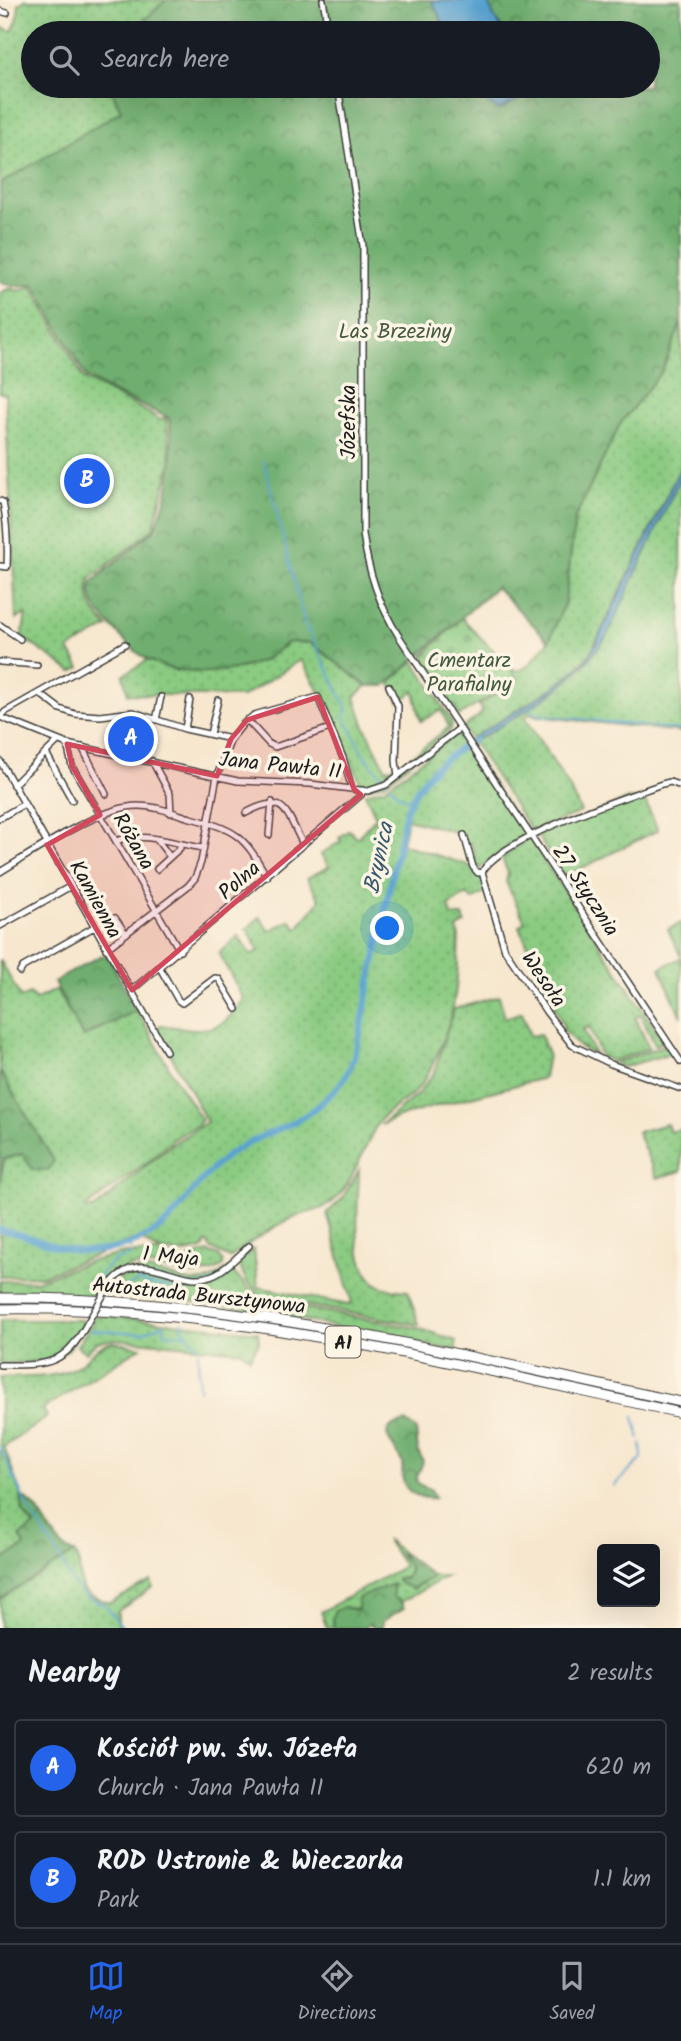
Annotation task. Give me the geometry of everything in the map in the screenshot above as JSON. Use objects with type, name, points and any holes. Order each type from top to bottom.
[{"type":"highway","name":"Autostrada Bursztynowa","points":[[0,1298],[138,1302],[272,1318],[681,1402]]},
{"type":"highway","name":"Autostrada Bursztynowa","points":[[0,1309],[117,1312],[252,1326],[363,1346],[681,1413]]},
{"type":"street","points":[[323,0],[327,21]]},
{"type":"street","name":"Józefska","points":[[340,98],[363,246],[363,534],[367,561],[379,600],[388,618],[465,736]]},
{"type":"street","points":[[0,566],[7,567],[8,551],[1,502]]},
{"type":"street","points":[[0,625],[20,639]]},
{"type":"street","points":[[1,717],[5,712],[125,643]]},
{"type":"street","points":[[0,662],[37,665]]},
{"type":"street","points":[[389,686],[398,706],[398,776]]},
{"type":"street","points":[[39,693],[61,709],[75,714],[100,716],[133,712],[185,729],[232,739]]},
{"type":"street","points":[[106,949],[195,878],[201,862],[216,776],[232,739],[247,720],[264,710],[315,696],[320,700],[352,789]]},
{"type":"street","points":[[156,720],[161,697]]},
{"type":"street","points":[[185,729],[190,699]]},
{"type":"street","points":[[210,734],[218,700]]},
{"type":"street","name":"Jana Pawła II","points":[[1,717],[67,744],[238,781],[310,784],[363,790],[373,790],[388,784],[460,728]]},
{"type":"street","points":[[247,720],[275,747],[330,727]]},
{"type":"street","name":"27 Stycznia","points":[[465,736],[681,1062]]},
{"type":"street","points":[[13,785],[58,741]]},
{"type":"street","name":"Różana","points":[[67,744],[72,766],[180,951]]},
{"type":"street","points":[[82,747],[106,794]]},
{"type":"street","points":[[46,753],[72,800]]},
{"type":"street","points":[[152,761],[170,794],[171,813]]},
{"type":"street","name":"Kamienna","points":[[0,763],[166,1051]]},
{"type":"street","points":[[482,872],[505,851],[530,835],[662,784],[670,782],[681,786]]},
{"type":"street","name":"Polna","points":[[132,990],[267,877],[361,795],[363,790]]},
{"type":"street","points":[[246,813],[272,802],[285,810],[303,844]]},
{"type":"street","points":[[269,835],[272,802]]},
{"type":"street","points":[[0,818],[24,804]]},
{"type":"street","points":[[0,872],[100,815],[121,807],[138,806],[208,822],[229,830],[240,837],[254,853],[267,877]]},
{"type":"street","name":"Wesoła","points":[[464,835],[473,867],[478,873],[482,872],[505,950],[572,1045],[603,1061],[681,1089]]},
{"type":"street","points":[[116,841],[132,837],[203,849]]},
{"type":"street","points":[[158,841],[170,858]]},
{"type":"street","points":[[157,869],[180,848],[180,844]]},
{"type":"street","points":[[0,926],[71,886]]},
{"type":"street","points":[[115,918],[126,934]]},
{"type":"street","points":[[20,972],[23,967],[94,927]]},
{"type":"street","points":[[160,968],[182,1003],[215,978],[219,978],[237,1009]]},
{"type":"street","name":"1 Maja","points":[[0,1366],[34,1365],[60,1358],[75,1345],[108,1287],[120,1274],[139,1266],[154,1267],[189,1277],[206,1276],[216,1273],[249,1246]]},
{"type":"highlighted area","points":[[318,697],[354,789],[361,795],[132,990],[47,845],[100,815],[72,766],[67,744],[217,776],[231,739],[247,720]]},
{"type":"green space","points":[[25,0],[166,0],[144,21],[21,21],[21,98],[115,98],[121,111],[0,184],[0,27],[12,31],[17,21],[19,4]]},
{"type":"green space","points":[[166,0],[432,0],[442,21],[144,21]]},
{"type":"green space","name":"Las Brzeziny","points":[[483,0],[681,0],[681,323],[662,371],[620,424],[575,518],[565,602],[549,641],[496,587],[385,686],[367,686],[311,643],[288,642],[262,661],[220,671],[177,670],[150,661],[130,646],[104,618],[93,602],[91,589],[92,582],[154,530],[170,475],[172,447],[169,418],[86,377],[34,284],[12,286],[0,281],[0,184],[121,111],[115,98],[481,98],[499,110],[521,98],[660,98],[660,21],[497,21]]},
{"type":"green space","points":[[32,286],[84,379],[159,420],[166,418],[171,463],[153,529],[90,579],[89,594],[92,606],[108,627],[69,649],[80,668],[72,672],[22,637],[26,614],[16,619],[5,394],[0,393],[0,293],[10,288],[19,291]]},
{"type":"green space","points":[[681,323],[681,466],[590,654],[564,681],[470,739],[463,728],[481,714],[479,705],[518,679],[508,666],[521,670],[529,665],[549,641],[565,602],[575,518],[620,424],[662,371]]},
{"type":"green space","points":[[681,476],[681,732],[537,716],[530,713],[525,718],[568,785],[581,812],[535,830],[530,829],[473,742],[548,696],[580,669],[595,652],[608,633]]},
{"type":"green space","name":"Cmentarz Parafialny","points":[[462,618],[518,679],[459,716],[423,656]]},
{"type":"green space","points":[[288,642],[311,643],[367,686],[355,697],[365,727],[386,769],[401,765],[449,727],[441,710],[421,721],[414,691],[400,702],[390,682],[414,661],[449,716],[451,730],[385,783],[363,788],[328,706],[301,660],[242,697],[128,694],[123,675],[148,660],[177,671],[264,661]]},
{"type":"green space","points":[[460,733],[524,830],[524,835],[479,869],[471,842],[465,844],[463,834],[407,819],[402,844],[471,866],[474,873],[481,877],[486,892],[472,900],[467,894],[449,906],[452,916],[463,916],[465,923],[457,929],[458,966],[453,1005],[447,1029],[432,1065],[416,1091],[378,1123],[350,1179],[336,1198],[325,1207],[281,1224],[230,1258],[210,1248],[208,1243],[196,1251],[179,1253],[154,1248],[140,1238],[108,1248],[84,1250],[0,1229],[3,1160],[22,1154],[0,1071],[0,960],[21,998],[30,994],[35,1000],[56,989],[83,1037],[137,1010],[202,1120],[85,1208],[95,1208],[171,1145],[207,1122],[157,1029],[160,1025],[202,1029],[211,1028],[228,1019],[244,1000],[219,953],[239,936],[251,955],[259,951],[247,929],[260,917],[269,931],[291,920],[297,929],[320,900],[307,878],[329,867],[321,854],[341,841],[339,838],[349,830],[357,838],[376,817],[365,793],[385,788]]},
{"type":"green space","points":[[629,799],[645,801],[658,830],[564,877],[537,835]]},
{"type":"green space","points":[[526,839],[530,839],[664,1042],[655,1045],[641,1015],[635,1017],[649,1048],[612,1061],[601,1056],[589,1027],[583,1029],[595,1055],[578,1046],[562,1028],[564,1027],[519,926],[525,922],[506,882],[508,873],[502,858]]},
{"type":"green space","points":[[681,923],[681,957],[668,929]]},
{"type":"green space","points":[[107,955],[137,1010],[83,1037],[54,982],[100,956]]},
{"type":"green space","points":[[681,958],[681,1017],[660,968]]},
{"type":"green space","points":[[499,996],[505,1018],[522,1012],[530,1036],[540,1034],[548,1054],[544,1078],[425,1109],[381,1125],[419,1093],[434,1073],[454,1009]]},
{"type":"green space","points":[[666,1045],[672,1053],[624,1067],[614,1063]]},
{"type":"green space","points":[[0,1071],[54,1161],[48,1170],[33,1170],[22,1154],[4,1159],[0,1181]]},
{"type":"green space","points":[[667,1124],[670,1132],[681,1129],[681,1171],[657,1178],[637,1132]]},
{"type":"green space","points":[[359,1170],[357,1216],[359,1250],[363,1265],[370,1277],[380,1286],[408,1291],[419,1325],[265,1298],[277,1303],[421,1329],[456,1341],[456,1351],[247,1309],[108,1296],[114,1293],[111,1289],[123,1277],[134,1271],[158,1272],[196,1282],[209,1280],[229,1268],[253,1293],[263,1297],[247,1282],[238,1263],[254,1249],[258,1287],[348,1305],[352,1303],[327,1213],[342,1199]]},
{"type":"green space","points":[[0,1232],[19,1235],[66,1251],[102,1253],[42,1276],[0,1277]]},
{"type":"green space","points":[[208,1252],[219,1256],[223,1266],[207,1273],[191,1274],[147,1266],[132,1267],[118,1274],[104,1289],[96,1285],[100,1296],[0,1293],[0,1281],[36,1281],[88,1262],[125,1253],[158,1253],[184,1260]]},
{"type":"green space","points":[[97,1315],[258,1332],[259,1342],[250,1358],[241,1351],[115,1339],[97,1342],[86,1353],[77,1346]]},
{"type":"green space","points":[[0,1320],[82,1320],[84,1325],[69,1349],[47,1361],[0,1364]]},
{"type":"green space","points":[[113,1342],[141,1347],[43,1409],[47,1417],[4,1447],[21,1495],[23,1513],[34,1526],[25,1546],[0,1562],[0,1378],[46,1376],[64,1372],[78,1366],[100,1347]]},
{"type":"green space","points":[[406,1422],[416,1429],[418,1451],[423,1462],[416,1480],[420,1485],[431,1489],[435,1498],[415,1495],[405,1485],[402,1463],[387,1433],[395,1425]]},
{"type":"green space","points":[[21,1495],[39,1512],[61,1545],[74,1553],[0,1599],[0,1562],[25,1546],[20,1536],[34,1526],[23,1513]]},
{"type":"green space","points":[[386,1539],[400,1551],[400,1555],[409,1565],[407,1578],[398,1578],[403,1585],[414,1588],[433,1576],[447,1576],[401,1602],[393,1597],[393,1585],[358,1598],[358,1610],[349,1608],[333,1615],[334,1628],[327,1628],[321,1612],[404,1566]]},
{"type":"green space","points":[[400,1551],[433,1576],[413,1589],[399,1583],[397,1579],[406,1579],[410,1568]]},
{"type":"green space","points":[[74,1553],[78,1558],[82,1589],[90,1596],[110,1603],[151,1581],[153,1587],[118,1611],[118,1623],[124,1628],[0,1628],[0,1599]]},
{"type":"green space","points":[[393,1584],[393,1597],[401,1602],[404,1608],[383,1621],[382,1628],[374,1628],[370,1624],[364,1628],[334,1628],[334,1612],[343,1607],[358,1610],[358,1598]]},
{"type":"water","points":[[483,0],[489,4],[497,21],[442,21],[432,1]]},
{"type":"water","points":[[480,98],[521,98],[499,110]]},
{"type":"water","points":[[681,467],[681,476],[607,635],[594,653],[580,669],[547,696],[473,742],[471,739],[548,692],[582,665],[593,650]]},
{"type":"waterway","points":[[264,462],[305,624],[348,710],[344,717],[363,753],[386,781]]},
{"type":"waterway","points":[[531,709],[542,715],[681,730]]},
{"type":"waterway","name":"Brynica","points":[[0,1230],[71,1250],[113,1249],[139,1240],[163,1226],[226,1157],[248,1143],[308,1114],[335,1090],[353,1061],[406,811],[425,778],[452,754],[474,740]]},
{"type":"waterway","points":[[390,785],[399,795],[410,800]]},
{"type":"waterway","name":"Brynica","points":[[128,1244],[130,1249]]},
{"type":"waterway","points":[[96,1279],[113,1261],[132,1255]]},
{"type":"waterway","points":[[123,1290],[153,1278],[187,1286],[202,1285],[229,1273]]},
{"type":"waterway","points":[[140,1278],[144,1284],[183,1289],[186,1294],[185,1303]]},
{"type":"waterway","points":[[183,1322],[183,1330],[198,1345]]},
{"type":"waterway","points":[[91,1330],[142,1333],[164,1324],[165,1333],[187,1334]]},
{"type":"waterway","points":[[198,1351],[199,1390]]},
{"type":"waterway","points":[[634,1417],[640,1438]]},
{"type":"waterway","points":[[614,1486],[642,1459],[641,1443]]},
{"type":"waterway","points":[[0,1447],[27,1506],[72,1581],[86,1597],[105,1605],[123,1628]]},
{"type":"place","name":"ROD Ustronie & Wieczorka","points":[[87,481]]},
{"type":"place","name":"Kościół pw. św. Józefa","points":[[131,739]]}]
